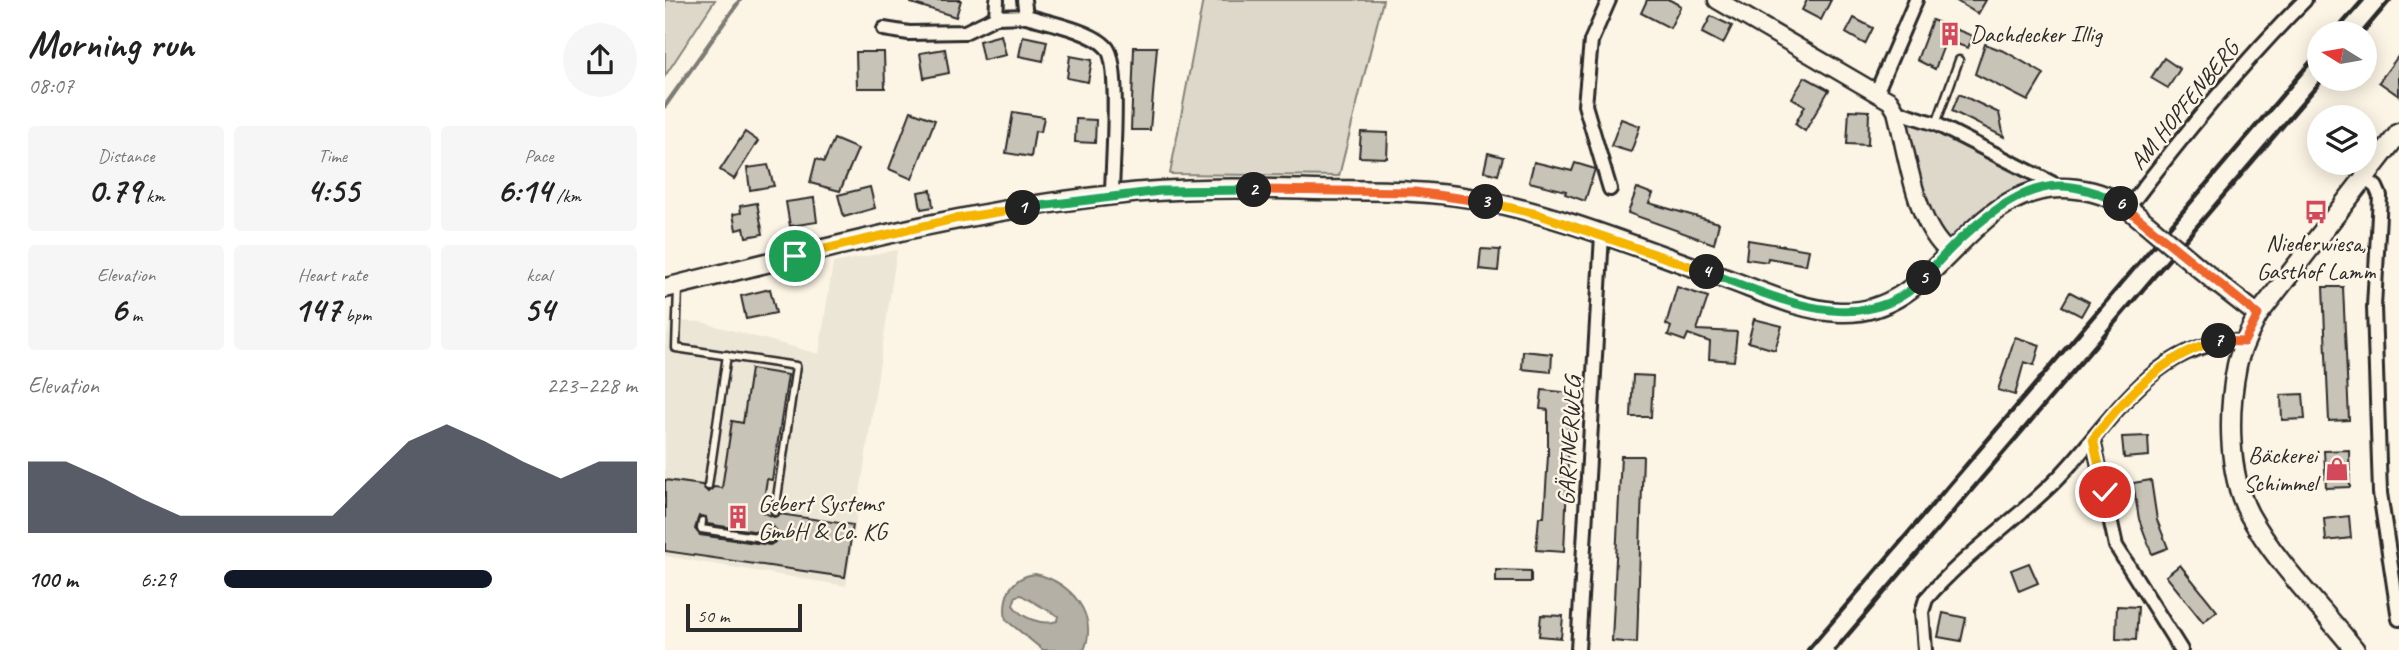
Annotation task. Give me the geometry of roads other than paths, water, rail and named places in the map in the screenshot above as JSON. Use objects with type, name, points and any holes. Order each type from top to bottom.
[{"type":"main road","points":[[2355,650],[2284,563],[2248,511],[2232,446],[2235,383],[2244,342],[2258,315],[2399,133]]},
{"type":"main road","points":[[672,287],[954,219],[1112,195],[1286,189],[1415,192],[1469,198],[1537,214],[1787,300],[1840,312],[1878,309],[1892,303],[1922,281],[1949,252],[2005,205],[2025,194],[2058,186],[2088,190],[2131,210],[2258,315]]},
{"type":"street","points":[[996,17],[997,0]]},
{"type":"street","points":[[1024,0],[1026,16]]},
{"type":"street","points":[[1609,0],[1591,41],[1585,105],[1610,189]]},
{"type":"street","points":[[1717,0],[1877,91],[1895,111],[1925,221],[1938,243],[1949,252]]},
{"type":"street","points":[[1877,91],[1916,0]]},
{"type":"street","name":"AM HOPFENBERG","points":[[2131,210],[2181,137],[2263,42],[2305,0]]},
{"type":"street","points":[[884,29],[909,33],[965,32],[996,17],[1026,16],[1090,36],[1108,49],[1114,73],[1112,195]]},
{"type":"street","points":[[1895,111],[1936,124],[2058,186]]},
{"type":"street","points":[[2365,178],[2376,187],[2380,196],[2374,307],[2380,493],[2399,619]]},
{"type":"street","name":"GÄRTNERWEG","points":[[1578,650],[1602,235]]},
{"type":"street","points":[[1925,650],[1922,612],[1926,599],[2053,483],[2116,409],[2152,375],[2177,358],[2205,344],[2220,341],[2244,342]]},
{"type":"street","points":[[2093,439],[2116,546],[2181,650]]},
{"type":"lane","points":[[1936,124],[1959,60]]},
{"type":"lane","points":[[672,287],[676,348],[796,366],[775,512]]},
{"type":"lane","points":[[708,486],[727,355]]},
{"type":"lane","points":[[702,521],[701,529],[771,539],[772,532]]},
{"type":"waterway","points":[[665,106],[740,0]]},
{"type":"railway","points":[[2345,21],[2363,0]]},
{"type":"railway","points":[[2372,21],[2390,0]]},
{"type":"railway","points":[[1808,650],[2307,66]]},
{"type":"railway","points":[[1835,650],[2313,91]]},
{"type":"place","name":"Dachdecker Illig","points":[[1950,34]]},
{"type":"place","name":"Niederwiesa, Gasthof Lamm","points":[[2316,212]]},
{"type":"place","name":"Bäckerei Schimmel","points":[[2337,469]]},
{"type":"place","name":"Gebert Systems GmbH & Co. KG","points":[[738,517]]}]
